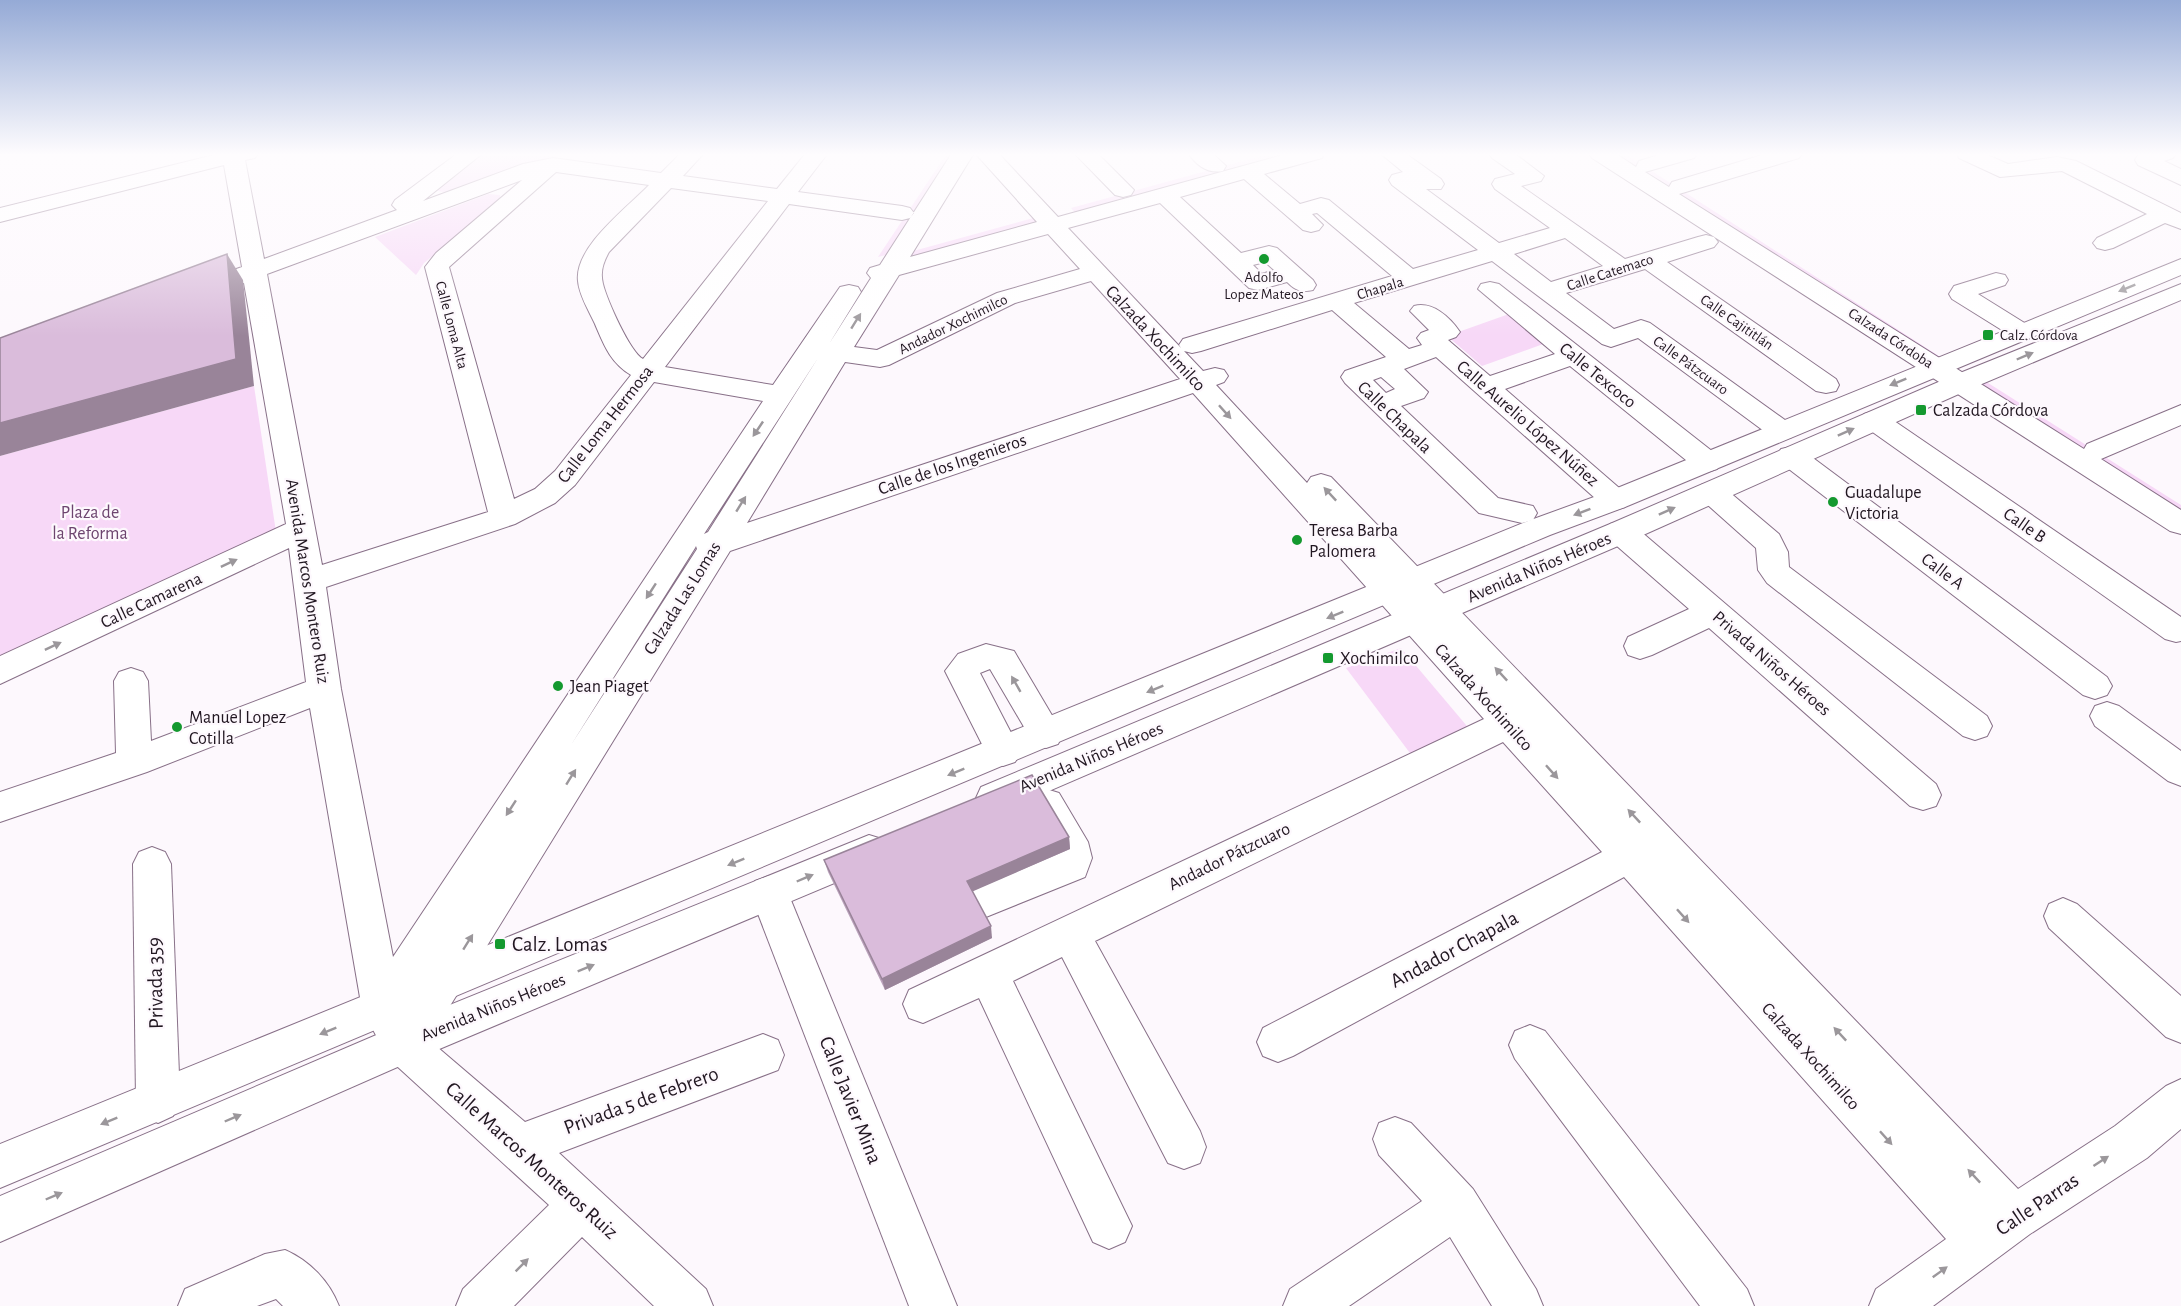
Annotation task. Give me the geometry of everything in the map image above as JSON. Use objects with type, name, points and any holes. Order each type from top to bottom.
[{"type":"street","name":"Avenida Marcos Montero Ruiz","points":[[247,214],[302,529],[324,689],[393,1027]]},
{"type":"street","points":[[375,226],[391,214]]},
{"type":"street","points":[[211,287],[408,214]]},
{"type":"street","name":"Calle Loma Alta","points":[[496,214],[444,258],[437,267],[504,517]]},
{"type":"street","points":[[633,214],[593,258],[588,277],[619,350],[627,361],[646,372],[780,395]]},
{"type":"street","name":"Calle Loma Hermosa","points":[[310,581],[504,517],[545,496],[565,478],[768,214]]},
{"type":"street","name":"Calzada Las Lomas","points":[[880,265],[902,214]]},
{"type":"street","name":"Calzada Las Lomas","points":[[443,983],[716,544],[824,351],[880,265],[918,214]]},
{"type":"street","name":"Calzada Xochimilco","points":[[1056,214],[1192,345],[1208,378]]},
{"type":"street","points":[[1058,216],[1063,214]]},
{"type":"street","points":[[880,265],[1068,214]]},
{"type":"street","points":[[1185,214],[1236,262],[1269,253],[1331,303],[1395,363],[1441,347]]},
{"type":"street","points":[[1333,214],[1410,279]]},
{"type":"street","points":[[1453,214],[1496,252],[1548,291]]},
{"type":"street","name":"Calle Cajititlán","points":[[1550,214],[1568,230],[1634,264],[1679,281],[1826,385]]},
{"type":"street","name":"Calzada Córdoba","points":[[1695,214],[1957,372],[2097,451],[2181,503]]},
{"type":"street","name":"Calzada Córdoba","points":[[1704,214],[1715,227]]},
{"type":"street","name":"Calzada Xochimilco","points":[[1058,216],[1094,273],[1208,378],[1997,1231]]},
{"type":"street","points":[[2105,243],[2173,218]]},
{"type":"street","name":"Calle Catemaco","points":[[1548,291],[1634,264],[1715,227]]},
{"type":"street","name":"Chapala","points":[[1192,345],[1568,230]]},
{"type":"street","name":"Avenida Niños Héroes","points":[[1786,443],[1874,420],[2022,332],[2181,266]]},
{"type":"street","name":"Andador Xochimilco","points":[[824,351],[880,359],[1006,298],[1094,273]]},
{"type":"street","points":[[1996,280],[1963,291],[1961,294],[2022,332]]},
{"type":"street","name":"Calle Texcoco","points":[[1490,289],[1574,356],[1709,477]]},
{"type":"street","name":"Calle Pátzcuaro","points":[[1548,291],[1588,321],[1614,312],[1637,329],[1641,328],[1786,443]]},
{"type":"street","name":"Avenida Niños Héroes","points":[[1,1226],[393,1027],[443,983],[1046,734],[1414,601],[1621,532],[1709,477],[1786,443],[1957,372],[2181,291]]},
{"type":"street","points":[[1423,311],[1447,332],[1430,338],[1441,347]]},
{"type":"street","name":"Calle Aurelio López Núñez","points":[[1441,347],[1615,500]]},
{"type":"street","name":"Calzada Las Lomas","points":[[393,1027],[684,540],[780,395],[824,351]]},
{"type":"street","points":[[1486,387],[1574,356]]},
{"type":"street","name":"Calle Chapala","points":[[1395,363],[1354,377],[1489,506],[1522,513]]},
{"type":"street","name":"Calzada Córdoba","points":[[1957,372],[2181,524]]},
{"type":"street","name":"Calle de los Ingenieros","points":[[684,540],[716,544],[1208,378]]},
{"type":"street","points":[[2097,451],[2181,414]]},
{"type":"street","name":"Calle B","points":[[1874,420],[2176,630]]},
{"type":"street","name":"Calle A","points":[[1786,443],[2101,701],[2181,771]]},
{"type":"street","points":[[1709,477],[1768,542],[1773,552],[1774,570],[1778,575],[1975,726]]},
{"type":"street","name":"Avenida Niños Héroes","points":[[958,813],[1032,782],[1414,601],[1539,528],[1615,500],[1709,477]]},
{"type":"street","name":"Calle Camarena","points":[[0,671],[302,529]]},
{"type":"street","name":"Privada Niños Héroes","points":[[1621,532],[1923,795]]},
{"type":"street","points":[[1640,646],[1713,612]]},
{"type":"street","points":[[1004,752],[963,671],[971,661],[993,656],[1002,660],[1046,734]]},
{"type":"street","points":[[131,681],[134,762]]},
{"type":"street","points":[[0,807],[134,762],[324,689]]},
{"type":"street","name":"Andador Pátzcuaro","points":[[923,1004],[1522,717]]},
{"type":"street","points":[[981,902],[1067,868],[1074,862],[1073,848],[1032,782]]},
{"type":"street","name":"Avenida Niños Héroes","points":[[0,1166],[158,1101],[393,1027],[769,893],[896,840]]},
{"type":"street","name":"Andador Chapala","points":[[1278,1042],[1645,850]]},
{"type":"street","name":"Privada 359","points":[[152,864],[158,1101]]},
{"type":"street","name":"Calle Javier Mina","points":[[769,893],[933,1306]]},
{"type":"street","points":[[2063,916],[2181,1023]]},
{"type":"street","points":[[1070,933],[1184,1147]]},
{"type":"street","points":[[988,973],[1109,1226]]},
{"type":"street","name":"Calle Marcos Monteros Ruiz","points":[[393,1027],[688,1306]]},
{"type":"street","points":[[1530,1045],[1730,1306]]},
{"type":"street","name":"Privada 5 de Febrero","points":[[519,1146],[763,1055]]},
{"type":"street","name":"Calle Parras","points":[[1893,1306],[1997,1231],[2131,1142],[2181,1101]]},
{"type":"street","points":[[1395,1139],[1457,1205],[1519,1306]]},
{"type":"street","points":[[480,1306],[582,1205]]},
{"type":"street","points":[[1307,1306],[1457,1205]]},
{"type":"street","points":[[202,1306],[265,1278],[285,1274],[315,1306]]},
{"type":"green space","points":[[436,214],[484,214],[424,263],[416,275],[375,237]]},
{"type":"green space","points":[[907,214],[923,214],[902,251],[878,257]]},
{"type":"green space","points":[[1695,214],[1718,214],[1948,362],[1932,365]]},
{"type":"green space","points":[[1044,215],[1048,226],[899,264],[906,253]]},
{"type":"green space","points":[[1509,314],[1546,343],[1482,366],[1447,336]]},
{"type":"green space","points":[[1977,376],[2181,505],[2181,520],[1969,385]]},
{"type":"green space","name":"Plaza de la Reforma","points":[[254,386],[276,532],[0,662],[0,456]]},
{"type":"green space","points":[[1401,648],[1477,738],[1419,765],[1346,668]]},
{"type":"building","points":[[227,254],[236,359],[0,423],[0,338]]},
{"type":"building","points":[[1032,775],[1069,837],[967,881],[991,926],[882,979],[824,860]]},
{"type":"place","name":"Adolfo Lopez Mateos","points":[[1264,259]]},
{"type":"place","name":"Calz. Córdova","points":[[1988,335]]},
{"type":"place","name":"Calzada Córdova","points":[[1921,410]]},
{"type":"place","name":"Guadalupe Victoria","points":[[1833,502]]},
{"type":"place","name":"Teresa Barba Palomera","points":[[1297,540]]},
{"type":"place","name":"Xochimilco","points":[[1328,658]]},
{"type":"place","name":"Jean Piaget","points":[[558,686]]},
{"type":"place","name":"Manuel Lopez Cotilla","points":[[177,727]]},
{"type":"place","name":"Calz. Lomas","points":[[500,944]]}]
